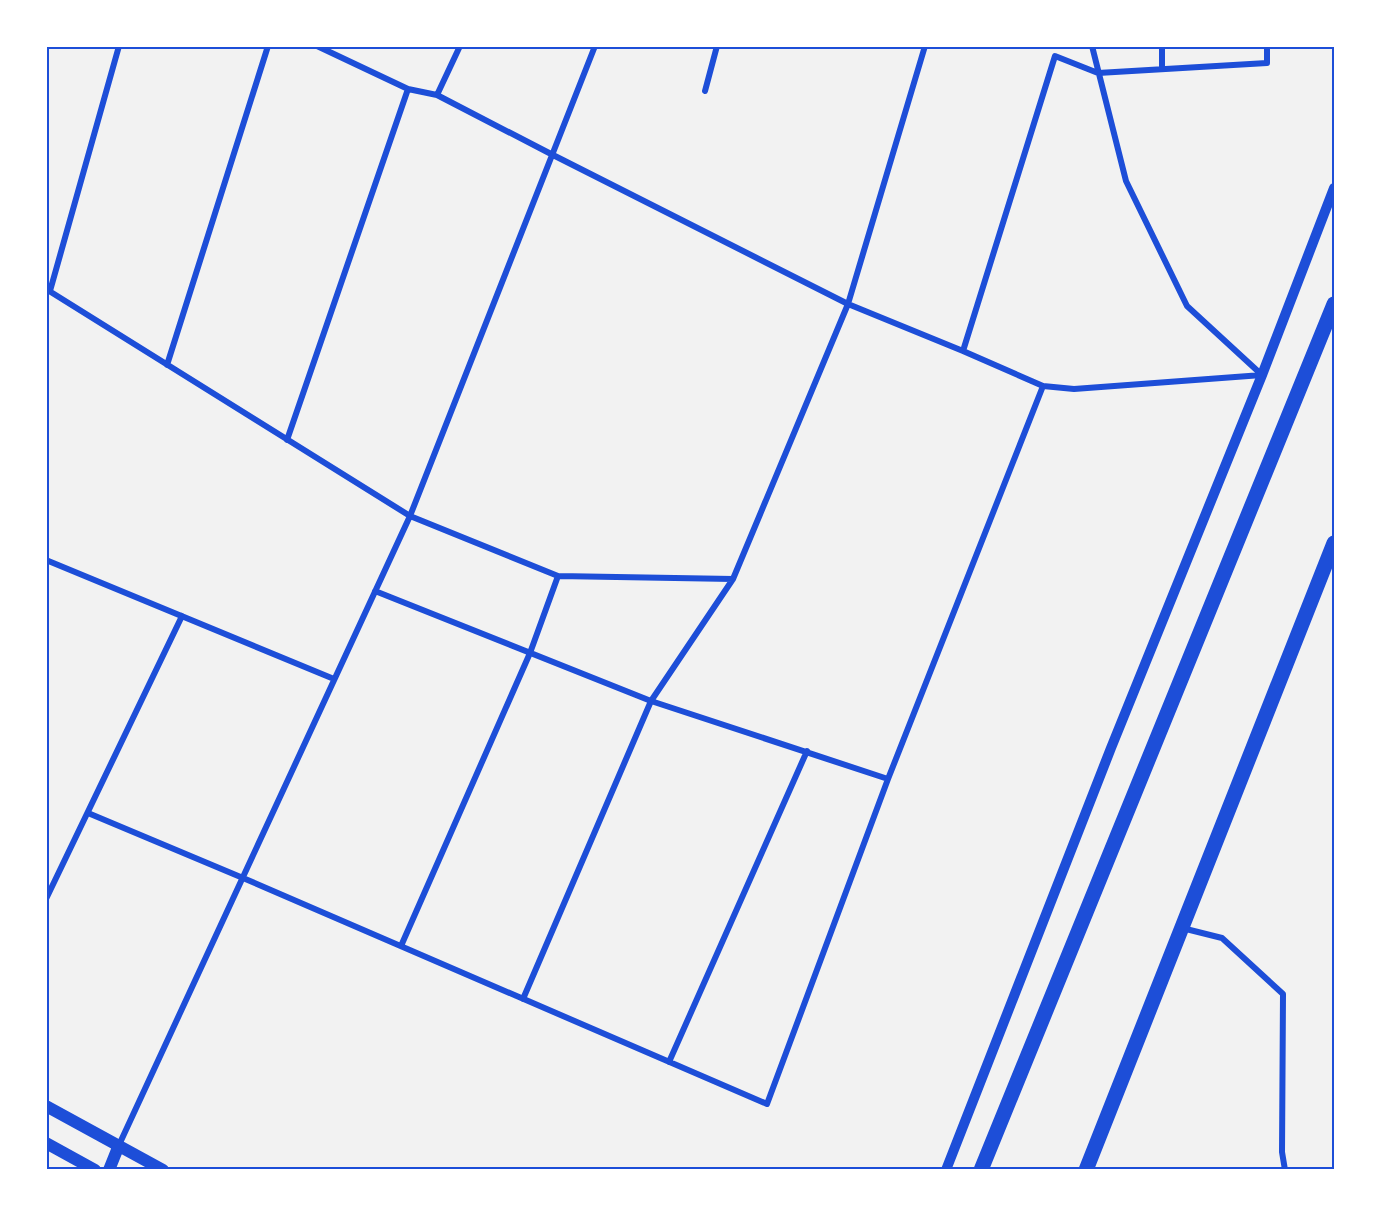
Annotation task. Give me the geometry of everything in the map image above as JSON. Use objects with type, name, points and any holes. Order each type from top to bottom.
[{"type":"main road","points":[[981,1170],[1335,304]]},
{"type":"main road","points":[[1086,1170],[1335,543]]},
{"type":"main road","points":[[46,1106],[163,1170]]},
{"type":"main road","points":[[46,1143],[95,1170]]},
{"type":"main road","points":[[109,1170],[119,1145]]},
{"type":"street","points":[[119,46],[48,290],[410,516],[558,576],[733,579]]},
{"type":"street","points":[[167,365],[268,46]]},
{"type":"street","points":[[317,46],[408,88],[437,95],[848,304],[1043,386],[1074,389],[1262,375]]},
{"type":"street","points":[[437,95],[460,46]]},
{"type":"street","points":[[119,1145],[410,516],[595,46]]},
{"type":"street","points":[[705,91],[717,46]]},
{"type":"street","points":[[524,999],[651,701],[733,579],[848,304],[925,46]]},
{"type":"street","points":[[1092,46],[1126,181],[1187,306],[1262,375]]},
{"type":"street","points":[[1162,46],[1162,69]]},
{"type":"street","points":[[963,351],[1055,56],[1098,73],[1267,63],[1267,46]]},
{"type":"street","points":[[287,440],[408,88]]},
{"type":"street","points":[[946,1170],[1115,737],[1335,188]]},
{"type":"street","points":[[88,813],[767,1104],[888,779],[1043,386]]},
{"type":"street","points":[[47,561],[334,679]]},
{"type":"street","points":[[401,946],[530,653],[558,576]]},
{"type":"street","points":[[375,591],[651,701],[888,779]]},
{"type":"street","points":[[46,899],[182,616]]},
{"type":"street","points":[[669,1062],[807,752]]},
{"type":"street","points":[[1182,928],[1222,938],[1283,994],[1282,1152],[1285,1170]]}]
